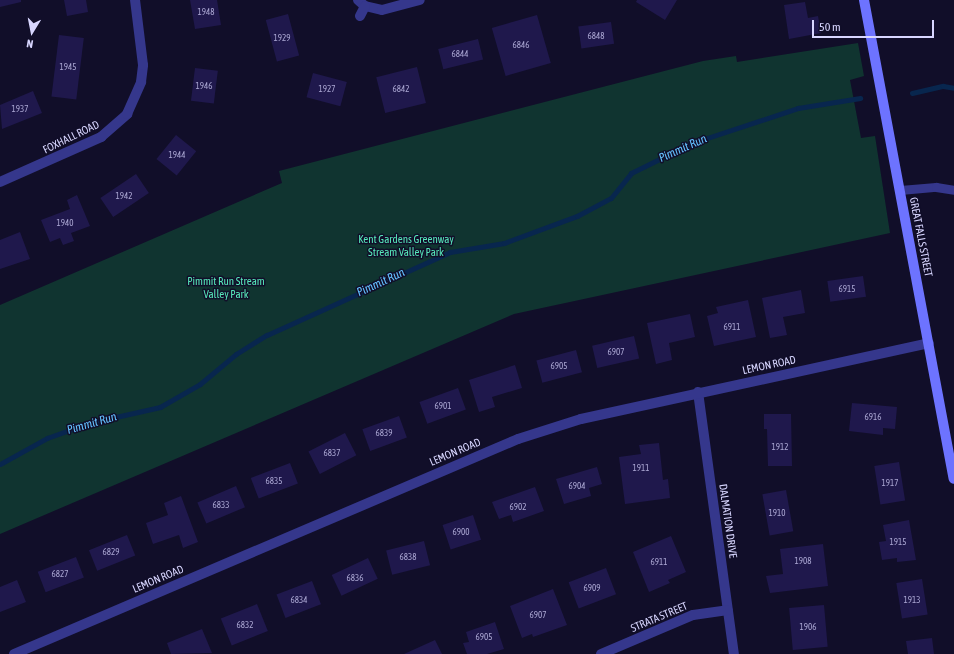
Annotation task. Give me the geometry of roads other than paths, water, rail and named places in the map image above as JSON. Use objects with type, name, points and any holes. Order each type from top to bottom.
[{"type":"main road","name":"GREAT FALLS STREET","points":[[864,0],[954,479]]},
{"type":"street","name":"FOXHALL ROAD","points":[[0,182],[101,137],[127,114],[141,82],[143,65],[135,0]]},
{"type":"street","points":[[360,16],[362,3],[382,10],[420,0]]},
{"type":"street","name":"LEMON ROAD","points":[[14,654],[518,439],[581,419],[698,392],[929,343]]},
{"type":"street","name":"DALMATION DRIVE","points":[[698,392],[734,654]]},
{"type":"street","name":"STRATA STREET","points":[[601,654],[693,615],[728,610]]},
{"type":"lane","points":[[900,190],[936,187],[954,190]]},
{"type":"waterway","name":"Pimmit Run","points":[[912,93],[943,86],[954,88]]},
{"type":"waterway","name":"Pimmit Run","points":[[0,464],[47,438],[89,423],[160,407],[200,384],[236,354],[267,335],[450,252],[504,243],[577,216],[611,198],[631,173],[692,143],[798,108],[860,98]]},
{"type":"park label","name":"Kent Gardens Greenway Stream Valley Park","points":[[406,246]]},
{"type":"park label","name":"Pimmit Run Stream Valley Park","points":[[226,288]]}]
